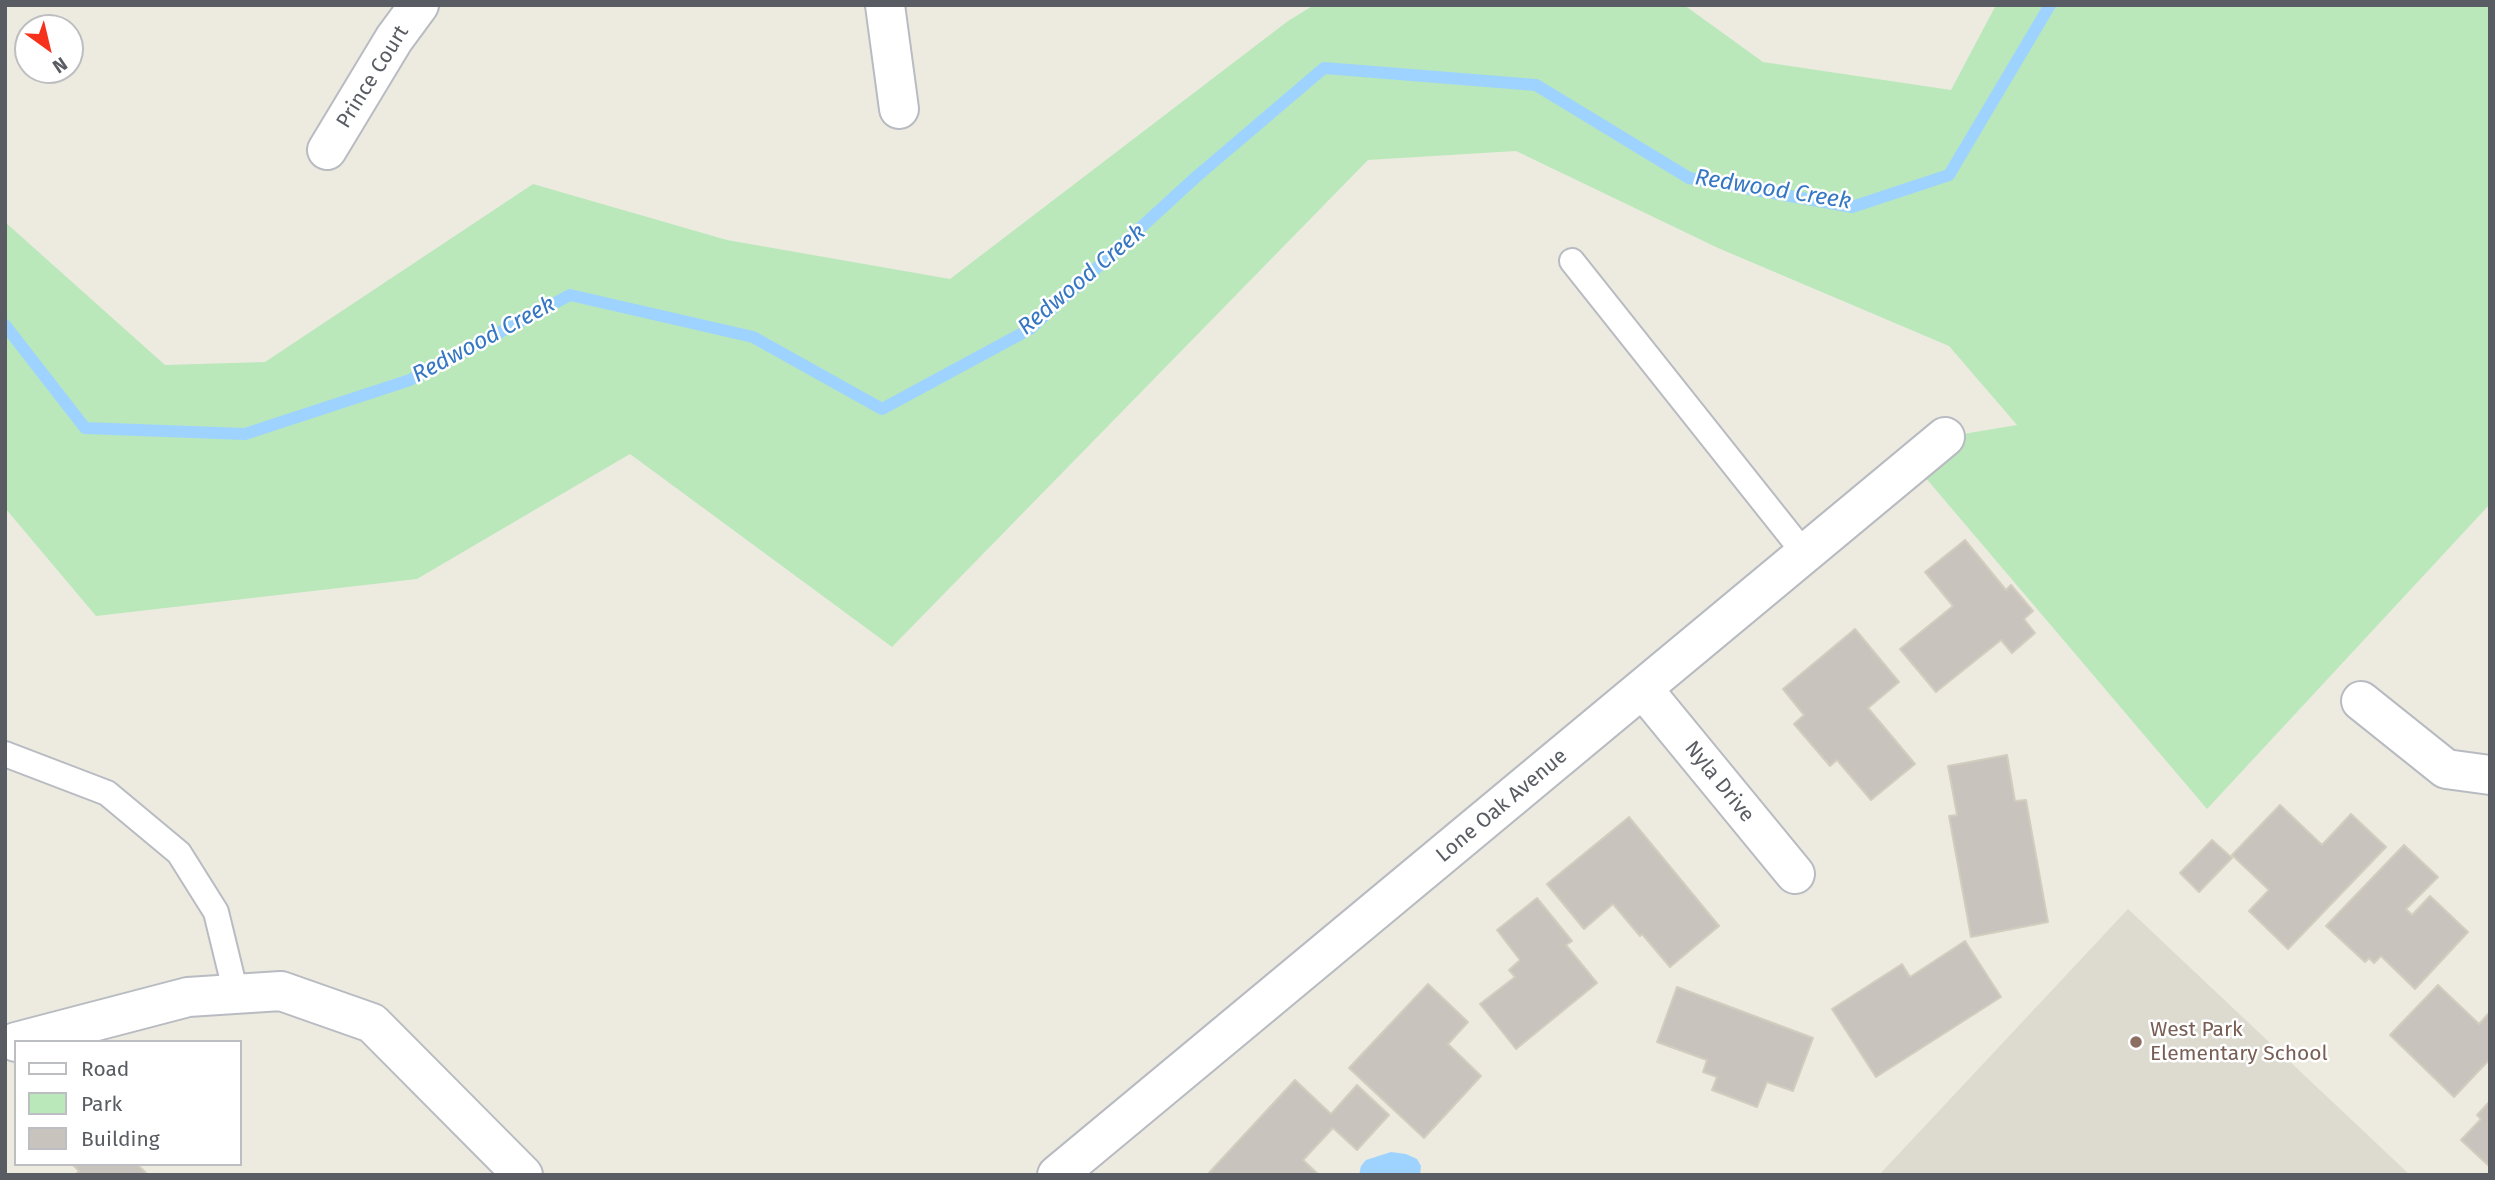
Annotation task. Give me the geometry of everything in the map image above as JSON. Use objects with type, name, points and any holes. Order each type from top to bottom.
[{"type":"street","name":"Prince Court","points":[[327,149],[394,39],[419,5]]},
{"type":"street","points":[[885,5],[899,109]]},
{"type":"street","name":"Lone Oak Avenue","points":[[1058,1175],[1945,437]]},
{"type":"street","name":"Nyla Drive","points":[[1643,689],[1795,874]]},
{"type":"street","points":[[2361,701],[2446,769],[2490,775]]},
{"type":"street","points":[[24,1040],[188,997],[281,991],[372,1023],[523,1175]]},
{"type":"lane","points":[[1572,261],[1805,554]]},
{"type":"lane","points":[[5,754],[107,793],[179,853],[216,912],[236,994]]},
{"type":"shaded area","name":"West Park Elementary School","points":[[2128,909],[2410,1175],[1879,1175]]},
{"type":"green space","points":[[1314,5],[1684,5],[1763,62],[1951,90],[1996,5],[2490,5],[2490,504],[2207,809],[1913,463],[1945,437],[2017,425],[1949,346],[1718,248],[1516,151],[1368,160],[892,647],[630,454],[417,579],[96,616],[5,508],[5,222],[165,365],[265,362],[533,184],[727,240],[950,279],[1288,21]]},
{"type":"water","points":[[1391,1152],[1417,1159],[1421,1166],[1420,1175],[1359,1175],[1366,1160]]},
{"type":"building","points":[[1965,540],[2006,590],[2011,585],[2033,611],[2024,619],[2035,633],[2012,653],[2001,640],[1936,692],[1900,649],[1953,606],[1925,572]]},
{"type":"building","points":[[1855,629],[1899,682],[1868,708],[1915,764],[1871,800],[1837,760],[1830,766],[1794,724],[1804,715],[1783,689]]},
{"type":"building","points":[[2007,755],[2015,801],[2026,800],[2048,922],[1971,937],[1949,816],[1957,815],[1948,766]]},
{"type":"building","points":[[2280,805],[2322,845],[2351,814],[2386,847],[2288,949],[2249,911],[2269,890],[2232,855]]},
{"type":"building","points":[[1629,817],[1719,926],[1670,967],[1613,904],[1584,929],[1547,884]]},
{"type":"building","points":[[2212,840],[2232,858],[2199,892],[2180,873]]},
{"type":"building","points":[[2404,845],[2438,877],[2406,909],[2412,915],[2430,896],[2468,932],[2415,989],[2381,956],[2374,963],[2369,958],[2365,962],[2326,926]]},
{"type":"building","points":[[1537,898],[1572,941],[1566,945],[1597,983],[1516,1049],[1480,1004],[1515,977],[1509,970],[1520,960],[1497,930]]},
{"type":"building","points":[[1965,941],[2001,997],[1876,1077],[1832,1009],[1902,964],[1910,977]]},
{"type":"building","points":[[1428,984],[1468,1022],[1448,1044],[1481,1076],[1424,1138],[1349,1068]]},
{"type":"building","points":[[2438,985],[2479,1024],[2490,1012],[2490,1059],[2454,1097],[2390,1035]]},
{"type":"building","points":[[1677,987],[1813,1038],[1793,1091],[1767,1082],[1757,1107],[1712,1090],[1717,1077],[1703,1072],[1707,1060],[1657,1042]]},
{"type":"building","points":[[1295,1080],[1331,1114],[1357,1085],[1389,1115],[1357,1150],[1333,1128],[1303,1160],[1319,1175],[1207,1175]]},
{"type":"building","points":[[2490,1101],[2490,1167],[2461,1140],[2481,1119],[2477,1115]]},
{"type":"building","points":[[74,1166],[139,1166],[148,1175],[75,1175],[79,1171]]},
{"type":"waterway","name":"Redwood Creek","points":[[5,325],[85,428],[245,434],[410,380],[570,295],[753,337],[882,409],[1030,329],[1196,177],[1324,68],[1536,85],[1689,178],[1852,207],[1949,175],[2050,5]]},
{"type":"place","name":"West Park Elementary School","points":[[2136,1042]]}]
